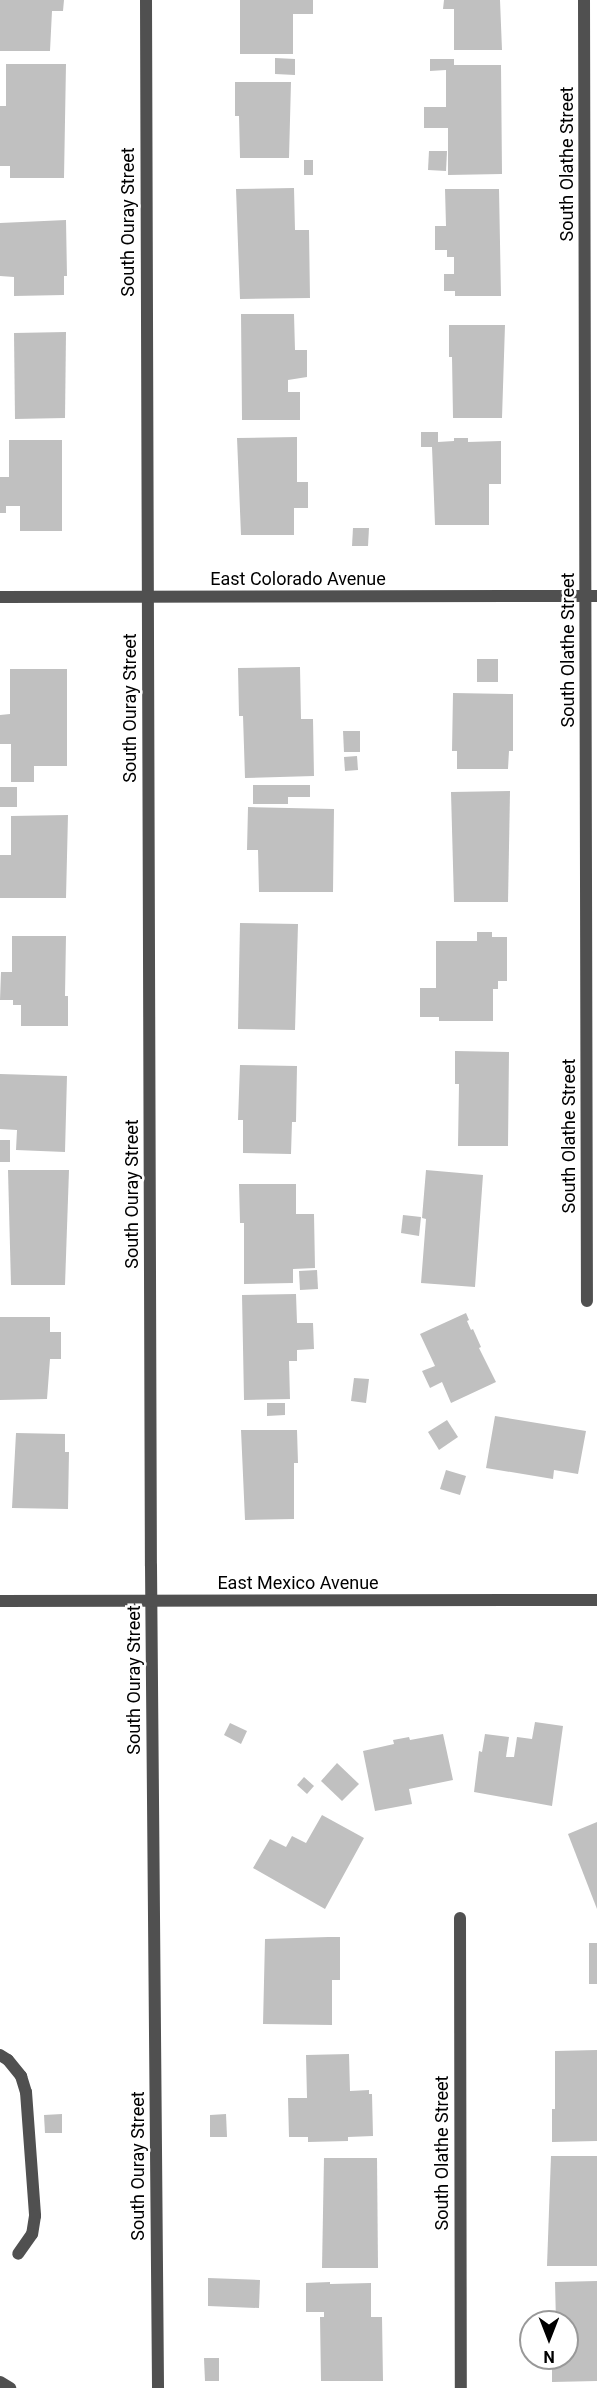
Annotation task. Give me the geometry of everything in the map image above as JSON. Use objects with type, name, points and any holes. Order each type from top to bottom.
[{"type":"street","name":"South Ouray Street","points":[[146,0],[152,1601],[158,2388]]},
{"type":"street","name":"South Olathe Street","points":[[584,0],[591,596],[587,1300]]},
{"type":"street","name":"East Colorado Avenue","points":[[0,597],[591,596]]},
{"type":"street","name":"East Mexico Avenue","points":[[0,1601],[597,1600]]},
{"type":"street","name":"South Olathe Street","points":[[460,1918],[461,2388]]},
{"type":"street","points":[[0,2055],[8,2060],[21,2076],[26,2092],[35,2216],[32,2234],[18,2254]]},
{"type":"street","points":[[0,2382],[10,2388]]},
{"type":"building","points":[[0,0],[64,0],[63,11],[52,11],[50,51],[0,51]]},
{"type":"building","points":[[240,0],[313,0],[313,14],[293,14],[293,54],[240,54]]},
{"type":"building","points":[[444,0],[500,0],[502,50],[454,50],[454,9],[443,9]]},
{"type":"building","points":[[275,58],[295,59],[295,75],[275,74]]},
{"type":"building","points":[[430,59],[454,59],[454,65],[501,65],[502,174],[448,175],[448,128],[424,128],[424,107],[446,107],[446,70],[430,71]]},
{"type":"building","points":[[6,64],[66,64],[64,178],[10,178],[10,166],[0,166],[0,106],[6,106]]},
{"type":"building","points":[[235,82],[291,82],[289,158],[240,158],[239,116],[235,116]]},
{"type":"building","points":[[429,151],[447,151],[446,171],[428,170]]},
{"type":"building","points":[[304,160],[313,160],[313,175],[304,175]]},
{"type":"building","points":[[294,188],[295,230],[309,230],[310,298],[240,299],[236,189]]},
{"type":"building","points":[[445,189],[499,189],[501,296],[455,296],[455,291],[444,291],[444,274],[454,274],[454,257],[447,257],[447,250],[435,250],[435,226],[446,226]]},
{"type":"building","points":[[66,220],[67,276],[64,276],[64,295],[14,296],[14,277],[0,276],[0,223]]},
{"type":"building","points":[[241,314],[294,314],[295,350],[307,350],[307,377],[288,380],[288,392],[300,392],[300,420],[242,420]]},
{"type":"building","points":[[449,325],[505,325],[502,418],[453,418]]},
{"type":"building","points":[[66,332],[65,418],[15,419],[14,333]]},
{"type":"building","points":[[421,432],[438,432],[438,442],[454,441],[454,438],[468,438],[468,442],[501,441],[501,484],[489,484],[489,525],[435,525],[432,447],[421,447]]},
{"type":"building","points":[[297,437],[297,482],[308,482],[308,508],[294,508],[294,535],[241,535],[237,438]]},
{"type":"building","points":[[9,440],[62,440],[62,531],[20,531],[20,506],[6,506],[6,513],[0,513],[0,477],[9,477]]},
{"type":"building","points":[[353,528],[369,528],[368,546],[352,546]]},
{"type":"building","points":[[477,659],[498,659],[498,682],[477,682]]},
{"type":"building","points":[[300,667],[301,719],[313,719],[314,776],[245,778],[243,716],[239,716],[238,668]]},
{"type":"building","points":[[10,669],[67,669],[67,766],[34,766],[34,782],[11,782],[11,744],[0,744],[0,715],[10,714]]},
{"type":"building","points":[[453,693],[513,694],[513,751],[509,751],[508,769],[457,769],[457,751],[452,751]]},
{"type":"building","points":[[343,731],[360,731],[360,752],[344,752]]},
{"type":"building","points":[[357,756],[358,770],[345,771],[344,757]]},
{"type":"building","points":[[253,785],[310,785],[310,797],[288,797],[288,804],[253,804]]},
{"type":"building","points":[[0,787],[17,787],[17,807],[0,807]]},
{"type":"building","points":[[510,791],[508,902],[454,902],[451,792]]},
{"type":"building","points":[[248,807],[334,809],[333,892],[259,892],[258,850],[247,850]]},
{"type":"building","points":[[68,815],[66,898],[0,898],[0,855],[11,855],[11,816]]},
{"type":"building","points":[[240,923],[298,924],[295,1030],[238,1029]]},
{"type":"building","points":[[477,932],[492,932],[492,937],[507,937],[507,981],[498,981],[498,989],[493,989],[493,1021],[439,1021],[439,1017],[420,1017],[420,988],[436,988],[436,941],[477,941]]},
{"type":"building","points":[[12,936],[66,936],[65,996],[68,996],[68,1026],[21,1026],[21,1005],[13,1005],[13,1000],[0,1000],[1,972],[12,972]]},
{"type":"building","points":[[455,1051],[509,1052],[508,1146],[458,1146],[459,1084],[455,1084]]},
{"type":"building","points":[[240,1065],[297,1066],[296,1122],[292,1122],[291,1154],[243,1153],[243,1120],[238,1120]]},
{"type":"building","points":[[0,1074],[67,1076],[65,1152],[16,1150],[17,1130],[0,1129]]},
{"type":"building","points":[[0,1140],[10,1140],[10,1162],[0,1162]]},
{"type":"building","points":[[8,1170],[69,1170],[65,1285],[11,1285]]},
{"type":"building","points":[[426,1170],[483,1175],[475,1287],[421,1283],[426,1219],[422,1218]]},
{"type":"building","points":[[239,1184],[296,1184],[296,1214],[314,1214],[315,1268],[293,1269],[293,1283],[244,1284],[244,1223],[240,1223]]},
{"type":"building","points":[[403,1215],[421,1217],[419,1236],[401,1233]]},
{"type":"building","points":[[317,1270],[318,1289],[300,1290],[299,1271]]},
{"type":"building","points":[[296,1294],[297,1323],[313,1323],[314,1349],[297,1350],[297,1361],[289,1361],[290,1399],[244,1400],[242,1295]]},
{"type":"building","points":[[466,1313],[469,1320],[467,1321],[471,1330],[473,1329],[481,1347],[479,1348],[496,1382],[451,1403],[442,1382],[430,1388],[422,1371],[435,1366],[420,1334]]},
{"type":"building","points":[[0,1317],[50,1317],[50,1332],[61,1332],[61,1359],[50,1359],[47,1399],[0,1400]]},
{"type":"building","points":[[354,1378],[369,1379],[366,1403],[351,1401]]},
{"type":"building","points":[[267,1403],[285,1403],[285,1415],[267,1416]]},
{"type":"building","points":[[495,1416],[586,1431],[578,1474],[554,1470],[553,1479],[486,1468]]},
{"type":"building","points":[[447,1420],[458,1437],[439,1450],[428,1432]]},
{"type":"building","points":[[241,1430],[297,1430],[298,1463],[294,1463],[294,1519],[245,1520]]},
{"type":"building","points":[[16,1433],[65,1434],[65,1452],[69,1452],[68,1509],[12,1508]]},
{"type":"building","points":[[446,1470],[466,1476],[460,1495],[440,1489]]},
{"type":"building","points":[[535,1722],[563,1726],[552,1806],[474,1792],[479,1751],[482,1752],[485,1734],[509,1737],[506,1757],[514,1757],[517,1737],[532,1739]]},
{"type":"building","points":[[230,1723],[247,1731],[241,1744],[224,1735]]},
{"type":"building","points":[[443,1734],[453,1780],[409,1789],[412,1804],[375,1811],[363,1751],[394,1744],[393,1740],[409,1737],[410,1740]]},
{"type":"building","points":[[337,1763],[359,1784],[342,1801],[321,1781]]},
{"type":"building","points":[[304,1777],[314,1786],[307,1794],[297,1785]]},
{"type":"building","points":[[322,1815],[364,1838],[325,1909],[253,1868],[270,1839],[286,1847],[292,1836],[306,1843]]},
{"type":"building","points":[[597,1822],[597,1909],[568,1834]]},
{"type":"building","points":[[340,1937],[340,1980],[332,1980],[332,2025],[263,2024],[265,1939]]},
{"type":"building","points":[[589,1943],[597,1943],[597,1984],[589,1984]]},
{"type":"building","points":[[597,2050],[597,2141],[552,2142],[552,2109],[555,2109],[555,2051]]},
{"type":"building","points":[[349,2054],[350,2091],[369,2090],[369,2094],[372,2094],[373,2136],[348,2137],[348,2141],[308,2142],[308,2137],[289,2137],[288,2098],[307,2098],[306,2055]]},
{"type":"building","points":[[62,2114],[62,2133],[45,2133],[44,2115]]},
{"type":"building","points":[[226,2114],[227,2137],[210,2137],[210,2115]]},
{"type":"building","points":[[551,2156],[597,2156],[597,2266],[547,2266]]},
{"type":"building","points":[[324,2158],[377,2158],[378,2268],[322,2268]]},
{"type":"building","points":[[208,2278],[260,2280],[259,2308],[208,2306]]},
{"type":"building","points":[[597,2281],[597,2381],[552,2382],[552,2370],[579,2370],[579,2310],[556,2310],[555,2282]]},
{"type":"building","points":[[330,2282],[330,2284],[371,2283],[371,2317],[382,2317],[383,2381],[321,2381],[320,2317],[324,2317],[324,2312],[306,2312],[306,2283]]},
{"type":"building","points":[[204,2358],[219,2358],[219,2381],[205,2381]]}]
